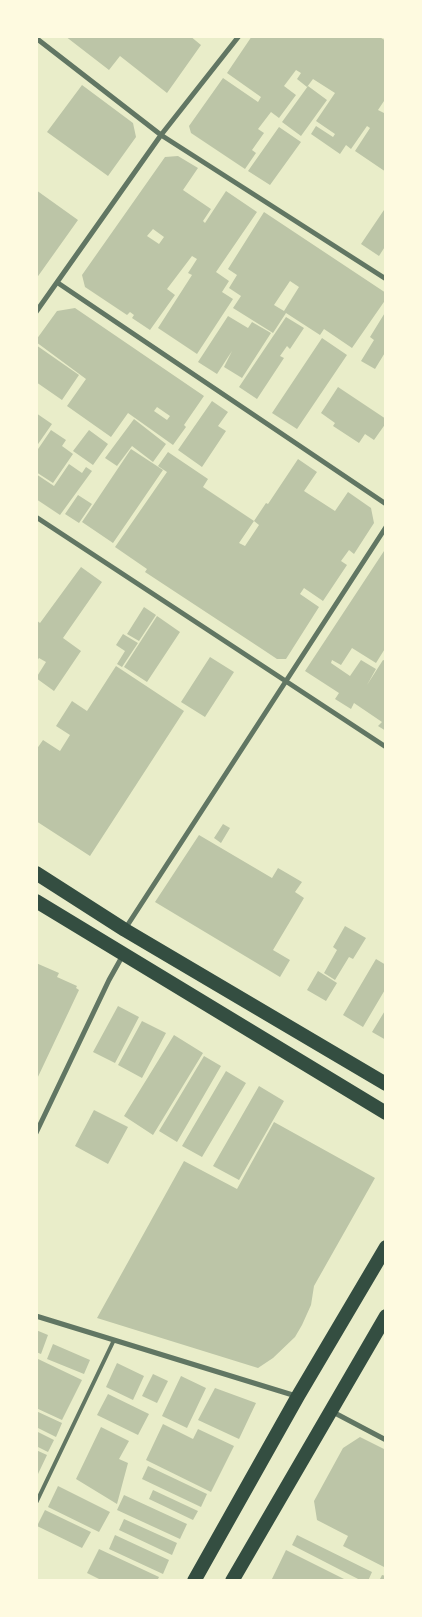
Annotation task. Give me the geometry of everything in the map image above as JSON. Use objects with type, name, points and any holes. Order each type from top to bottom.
[{"type":"highway","points":[[36,873],[125,930],[386,1084]]},
{"type":"highway","points":[[36,901],[386,1113]]},
{"type":"highway","points":[[194,1581],[298,1396],[386,1247]]},
{"type":"highway","points":[[232,1581],[386,1316]]},
{"type":"street","points":[[36,312],[161,135],[239,36]]},
{"type":"street","points":[[36,38],[161,135],[386,279]]},
{"type":"street","points":[[58,283],[386,504]]},
{"type":"street","points":[[36,517],[386,747]]},
{"type":"street","points":[[125,930],[386,527]]},
{"type":"street","points":[[36,1133],[123,954]]},
{"type":"street","points":[[36,1316],[298,1396]]},
{"type":"street","points":[[330,1410],[386,1440]]},
{"type":"lane","points":[[36,1504],[114,1340]]},
{"type":"building","points":[[65,36],[190,36],[201,45],[167,93],[120,56],[109,70]]},
{"type":"building","points":[[252,36],[378,36],[386,41],[386,98],[378,110],[386,114],[386,172],[355,151],[370,128],[367,126],[351,149],[346,145],[340,154],[311,134],[316,126],[333,137],[335,134],[316,121],[335,93],[313,79],[307,87],[297,79],[301,73],[296,70],[284,86],[296,95],[279,118],[271,112],[258,129],[264,133],[252,150],[256,153],[245,169],[191,133],[189,126],[223,78],[258,102],[261,97],[227,73]]},
{"type":"building","points":[[82,85],[133,123],[136,137],[108,176],[47,132]]},
{"type":"building","points":[[308,86],[327,100],[301,136],[282,122]]},
{"type":"building","points":[[279,127],[301,142],[270,185],[248,171]]},
{"type":"building","points":[[178,156],[198,168],[183,190],[211,209],[203,221],[205,223],[226,191],[257,212],[216,272],[229,281],[222,292],[233,299],[197,354],[158,328],[192,275],[188,273],[197,259],[192,256],[167,289],[175,295],[150,330],[132,318],[134,315],[130,312],[127,315],[85,287],[82,275],[165,157]],"holes":[[[153,229],[164,237],[159,244],[147,236]]]},
{"type":"building","points":[[36,190],[78,220],[36,279]]},
{"type":"building","points":[[386,207],[386,245],[379,256],[361,244]]},
{"type":"building","points":[[264,212],[386,293],[386,299],[352,348],[324,329],[320,335],[286,313],[273,333],[233,308],[241,296],[229,288],[237,275],[228,269]],"holes":[[[290,281],[299,287],[284,311],[274,305]]]},
{"type":"building","points":[[75,308],[204,396],[173,445],[128,413],[111,437],[67,406],[86,379],[36,342],[57,311]],"holes":[[[157,407],[170,416],[167,420],[154,411]]]},
{"type":"building","points":[[386,311],[386,351],[375,369],[361,361],[374,340],[370,337]]},
{"type":"building","points":[[228,316],[248,328],[252,322],[271,333],[242,378],[224,367],[232,351],[217,374],[198,362]]},
{"type":"building","points":[[286,317],[304,328],[290,349],[287,346],[280,356],[284,358],[257,399],[239,387]]},
{"type":"building","points":[[322,338],[347,355],[297,429],[272,413]]},
{"type":"building","points":[[36,345],[79,375],[62,400],[36,382]]},
{"type":"building","points":[[338,387],[386,419],[386,423],[374,440],[365,434],[359,443],[333,426],[335,423],[321,413]]},
{"type":"building","points":[[212,401],[228,412],[218,426],[226,431],[202,467],[178,450]]},
{"type":"building","points":[[36,413],[52,424],[36,447]]},
{"type":"building","points":[[134,419],[166,444],[153,462],[132,446],[117,466],[105,458]]},
{"type":"building","points":[[51,430],[66,440],[62,446],[73,454],[53,483],[36,472],[36,452]]},
{"type":"building","points":[[89,430],[108,444],[93,465],[73,451]]},
{"type":"building","points":[[131,449],[163,470],[113,543],[82,522]]},
{"type":"building","points":[[168,452],[208,479],[203,487],[254,521],[266,503],[268,504],[298,459],[317,472],[304,491],[335,511],[348,492],[371,508],[374,523],[354,554],[349,550],[341,561],[347,565],[323,601],[304,588],[300,594],[319,607],[286,659],[277,659],[145,572],[147,569],[115,547],[167,472],[158,466]],"holes":[[[254,521],[259,525],[245,546],[239,543]]]},
{"type":"building","points":[[69,464],[82,473],[86,467],[92,471],[60,515],[36,499],[36,474],[54,486]]},
{"type":"building","points":[[78,495],[92,504],[79,523],[65,514]]},
{"type":"building","points":[[386,548],[386,647],[376,663],[352,648],[341,665],[332,660],[331,663],[350,676],[361,660],[376,669],[367,685],[383,660],[386,661],[386,731],[378,726],[382,722],[354,703],[351,709],[335,699],[339,693],[305,671]]},
{"type":"building","points":[[81,567],[102,582],[63,638],[81,651],[54,691],[36,678],[46,662],[39,658],[36,662],[36,620],[40,623]]},
{"type":"building","points":[[144,607],[156,615],[139,641],[127,634]]},
{"type":"building","points":[[157,616],[180,632],[147,682],[124,667]]},
{"type":"building","points":[[123,634],[138,643],[122,667],[117,664],[125,651],[116,645]]},
{"type":"building","points":[[210,657],[234,672],[205,717],[181,702]]},
{"type":"building","points":[[116,666],[184,711],[90,856],[36,821],[36,750],[43,740],[60,751],[70,735],[56,726],[72,701],[87,711]]},
{"type":"building","points":[[223,824],[230,828],[221,843],[214,838]]},
{"type":"building","points":[[199,835],[272,878],[278,868],[302,882],[295,892],[304,898],[273,950],[290,960],[280,977],[155,902]]},
{"type":"building","points":[[345,926],[366,938],[353,959],[349,957],[335,980],[324,973],[337,950],[333,947]]},
{"type":"building","points":[[376,959],[386,965],[386,988],[363,1027],[343,1015]]},
{"type":"building","points":[[36,963],[59,973],[57,977],[77,986],[76,988],[79,990],[36,1081]]},
{"type":"building","points":[[318,971],[337,983],[326,1001],[307,990]]},
{"type":"building","points":[[118,1006],[139,1017],[115,1063],[93,1052]]},
{"type":"building","points":[[386,1009],[386,1040],[372,1032]]},
{"type":"building","points":[[142,1021],[166,1033],[142,1078],[118,1065]]},
{"type":"building","points":[[174,1035],[203,1053],[153,1135],[124,1116]]},
{"type":"building","points":[[204,1056],[221,1066],[177,1142],[159,1131]]},
{"type":"building","points":[[226,1071],[246,1083],[202,1157],[182,1146]]},
{"type":"building","points":[[259,1086],[284,1101],[239,1180],[213,1166]]},
{"type":"building","points":[[94,1110],[128,1127],[108,1164],[75,1146]]},
{"type":"building","points":[[274,1122],[375,1178],[314,1286],[311,1305],[295,1337],[273,1358],[258,1368],[97,1318],[184,1161],[237,1189]]},
{"type":"building","points":[[36,1330],[48,1335],[41,1354],[36,1352]]},
{"type":"building","points":[[53,1344],[90,1360],[84,1374],[47,1359]]},
{"type":"building","points":[[36,1358],[82,1380],[62,1420],[36,1408]]},
{"type":"building","points":[[117,1363],[144,1376],[133,1400],[106,1387]]},
{"type":"building","points":[[153,1374],[168,1381],[157,1403],[142,1396]]},
{"type":"building","points":[[181,1376],[206,1388],[187,1428],[162,1416]]},
{"type":"building","points":[[215,1388],[256,1403],[239,1439],[198,1420]]},
{"type":"building","points":[[108,1394],[149,1414],[138,1435],[97,1415]]},
{"type":"building","points":[[36,1411],[62,1423],[56,1437],[36,1427]]},
{"type":"building","points":[[163,1424],[193,1439],[198,1429],[234,1446],[211,1492],[146,1460]]},
{"type":"building","points":[[101,1427],[129,1441],[119,1459],[128,1463],[117,1504],[76,1479]]},
{"type":"building","points":[[36,1431],[54,1440],[48,1452],[36,1446]]},
{"type":"building","points":[[360,1437],[386,1450],[386,1568],[343,1546],[348,1536],[317,1520],[314,1501],[343,1448]]},
{"type":"building","points":[[36,1450],[47,1455],[38,1474],[36,1473]]},
{"type":"building","points":[[148,1466],[207,1494],[201,1507],[142,1479]]},
{"type":"building","points":[[58,1486],[110,1512],[99,1532],[48,1507]]},
{"type":"building","points":[[153,1490],[198,1511],[193,1520],[149,1499]]},
{"type":"building","points":[[124,1495],[187,1524],[180,1539],[117,1510]]},
{"type":"building","points":[[45,1510],[91,1532],[82,1548],[37,1526]]},
{"type":"building","points":[[124,1519],[177,1543],[172,1555],[119,1530]]},
{"type":"building","points":[[115,1535],[169,1560],[163,1574],[109,1549]]},
{"type":"building","points":[[297,1535],[372,1572],[368,1581],[362,1581],[292,1545]]},
{"type":"building","points":[[99,1549],[159,1577],[157,1581],[103,1581],[87,1573]]},
{"type":"building","points":[[286,1550],[348,1581],[271,1581]]},
{"type":"building","points":[[382,1575],[386,1576],[386,1581],[379,1581]]}]
